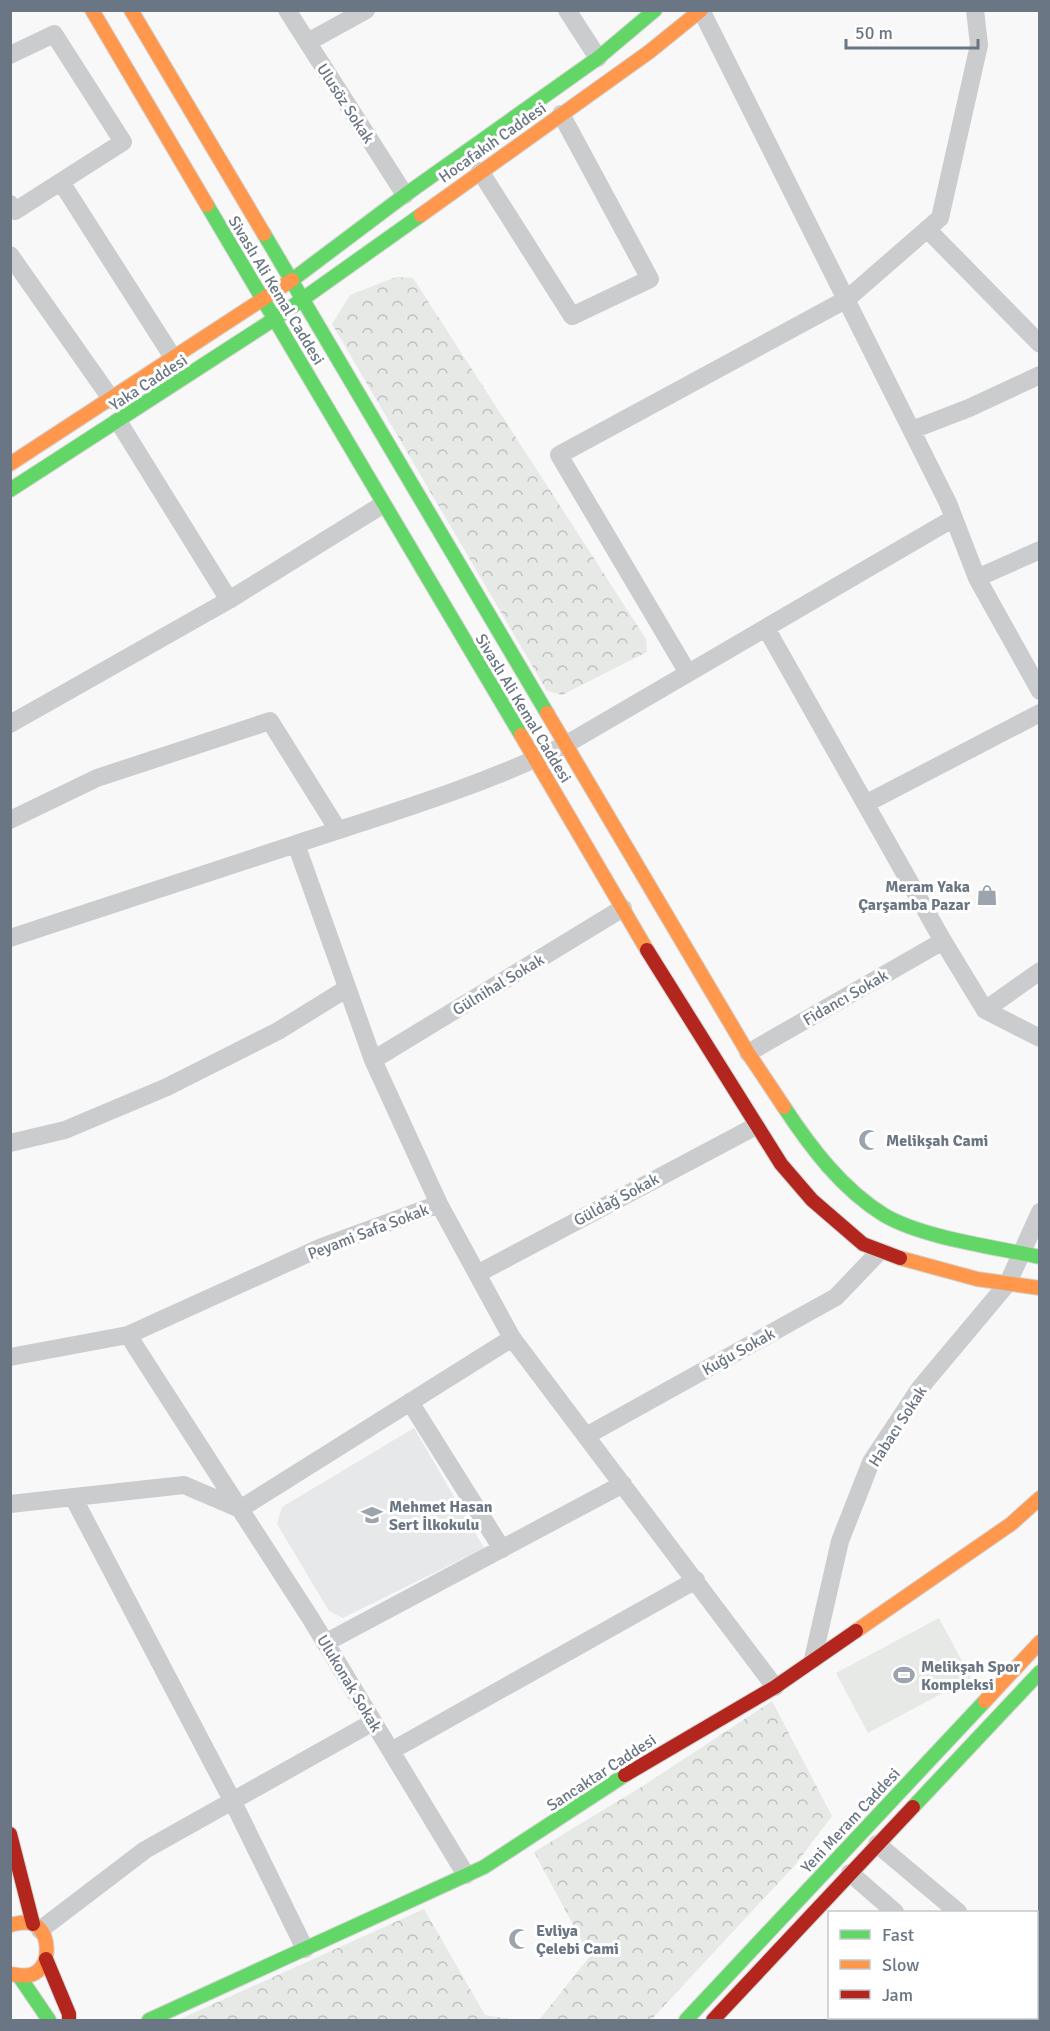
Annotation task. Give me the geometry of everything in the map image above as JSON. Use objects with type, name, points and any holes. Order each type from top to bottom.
[{"type":"main road","name":"Sivaslı Ali Kemal Caddesi","points":[[92,10],[276,318],[382,505],[623,908],[781,1164],[812,1200],[864,1244],[879,1252],[977,1279],[1040,1288]]},
{"type":"main road","name":"Sivaslı Ali Kemal Caddesi","points":[[131,10],[748,1053],[790,1116],[837,1178],[885,1215],[938,1235],[1040,1257]]},
{"type":"main road","name":"Hocafakıh Caddesi","points":[[291,281],[405,195],[598,58],[655,10]]},
{"type":"main road","name":"Hocafakıh Caddesi","points":[[302,300],[649,52],[701,11]]},
{"type":"main road","name":"Yaka Caddesi","points":[[10,464],[112,400],[291,281]]},
{"type":"main road","name":"Yaka Caddesi","points":[[10,490],[302,300]]},
{"type":"main road","name":"Sancaktar Caddesi","points":[[148,2020],[484,1867],[649,1760],[775,1687],[1011,1524],[1040,1498]]},
{"type":"main road","name":"Yeni Meram Caddesi","points":[[686,2020],[1040,1642]]},
{"type":"main road","points":[[713,2020],[1040,1672]]},
{"type":"main road","points":[[10,1834],[36,1927],[48,1945],[46,1959],[39,1970],[15,1975],[50,2020]]},
{"type":"main road","points":[[10,1925],[24,1922],[36,1927]]},
{"type":"main road","points":[[46,1959],[69,2014],[69,2020]]},
{"type":"street","name":"Ulusöz Sokak","points":[[287,10],[405,195]]},
{"type":"street","points":[[308,42],[366,10]]},
{"type":"street","points":[[567,10],[598,58]]},
{"type":"street","points":[[688,673],[559,455],[847,299],[940,218],[979,45],[975,10]]},
{"type":"street","points":[[701,11],[912,430],[954,518],[977,578],[1040,691]]},
{"type":"street","points":[[10,56],[54,34],[123,142],[15,211],[10,204]]},
{"type":"street","points":[[480,171],[572,316],[650,279],[561,114]]},
{"type":"street","points":[[61,182],[174,359]]},
{"type":"street","points":[[927,229],[1040,344]]},
{"type":"street","points":[[10,255],[112,400]]},
{"type":"street","points":[[912,430],[969,408],[1040,375]]},
{"type":"street","points":[[118,421],[229,600]]},
{"type":"street","points":[[10,724],[229,600],[382,505]]},
{"type":"street","points":[[10,938],[425,802],[535,759],[565,745],[954,518]]},
{"type":"street","points":[[977,578],[1040,550]]},
{"type":"street","points":[[766,628],[943,941],[985,1010],[1040,1038]]},
{"type":"street","points":[[867,803],[1040,713]]},
{"type":"street","points":[[10,820],[97,778],[270,721],[338,830]]},
{"type":"street","points":[[296,844],[373,1060],[439,1204]]},
{"type":"street","name":"Gülnihal Sokak","points":[[373,1060],[623,908]]},
{"type":"street","name":"Fidancı Sokak","points":[[748,1053],[943,941]]},
{"type":"street","points":[[985,1010],[1040,971]]},
{"type":"street","points":[[10,1143],[65,1130],[167,1087],[278,1031],[346,989]]},
{"type":"street","name":"Güldağ Sokak","points":[[477,1274],[756,1126]]},
{"type":"street","name":"Peyami Safa Sokak","points":[[10,1356],[128,1335],[322,1248],[439,1204],[512,1338],[775,1687]]},
{"type":"street","name":"Habacı Sokak","points":[[813,1659],[840,1541],[871,1462],[920,1388],[1008,1284],[1040,1212]]},
{"type":"street","name":"Kuğu Sokak","points":[[586,1436],[836,1297],[879,1252]]},
{"type":"street","name":"Ulukonak Sokak","points":[[128,1335],[325,1642],[466,1875]]},
{"type":"street","points":[[10,1504],[184,1485],[240,1509],[512,1338]]},
{"type":"street","points":[[410,1402],[502,1549]]},
{"type":"street","points":[[325,1642],[622,1484]]},
{"type":"street","points":[[73,1497],[232,1800],[305,1949]]},
{"type":"street","points":[[391,1751],[696,1581]]},
{"type":"street","points":[[36,1927],[145,1850],[373,1722]]},
{"type":"street","points":[[877,1844],[957,1911]]},
{"type":"street","points":[[850,1873],[894,1911]]},
{"type":"shaded area","name":"Mehmet Hasan Sert İlkokulu","points":[[414,1428],[484,1548],[343,1618],[329,1611],[277,1524],[282,1507]]},
{"type":"green space","points":[[396,277],[413,278],[646,639],[647,652],[562,695],[547,691],[332,324],[350,295]]},
{"type":"green space","name":"Melikşah Spor Kompleksi","points":[[939,1618],[971,1678],[868,1733],[836,1673]]},
{"type":"green space","points":[[772,1701],[832,1816],[795,1865],[651,2020],[539,2020],[590,1956],[534,1852],[646,1784]]},
{"type":"green space","points":[[424,1909],[485,2015],[516,2020],[178,2020]]},
{"type":"traffic: fast","points":[[292,280],[405,195],[598,58],[655,10]]},
{"type":"traffic: fast","points":[[207,205],[521,735]]},
{"type":"traffic: fast","points":[[10,490],[276,318],[421,215]]},
{"type":"traffic: fast","points":[[264,234],[547,713]]},
{"type":"traffic: fast","points":[[784,1107],[828,1167],[854,1193],[884,1215],[918,1230],[939,1236],[1040,1257]]},
{"type":"traffic: fast","points":[[913,1807],[1040,1672]]},
{"type":"traffic: fast","points":[[686,2020],[985,1701]]},
{"type":"traffic: fast","points":[[149,2020],[484,1867],[625,1775]]},
{"type":"traffic: fast","points":[[19,1976],[49,2020]]},
{"type":"traffic: slow","points":[[92,10],[207,205]]},
{"type":"traffic: slow","points":[[131,10],[264,234]]},
{"type":"traffic: slow","points":[[421,215],[649,52],[701,10]]},
{"type":"traffic: slow","points":[[10,464],[292,280]]},
{"type":"traffic: slow","points":[[547,713],[748,1053],[784,1107]]},
{"type":"traffic: slow","points":[[521,735],[647,950]]},
{"type":"traffic: slow","points":[[900,1258],[977,1279],[1040,1288]]},
{"type":"traffic: slow","points":[[856,1631],[1011,1524],[1040,1498]]},
{"type":"traffic: slow","points":[[985,1701],[1040,1642]]},
{"type":"traffic: slow","points":[[10,1925],[32,1923],[42,1931],[47,1949],[45,1961],[38,1971],[24,1976],[10,1974]]},
{"type":"traffic: jam","points":[[647,950],[781,1164],[812,1200],[863,1244],[900,1258]]},
{"type":"traffic: jam","points":[[625,1775],[775,1687],[856,1631]]},
{"type":"traffic: jam","points":[[713,2020],[913,1807]]},
{"type":"traffic: jam","points":[[10,1834],[33,1924]]},
{"type":"traffic: jam","points":[[46,1959],[69,2014],[69,2020]]},
{"type":"place","name":"Meram Yaka Çarşamba Pazar","points":[[987,895]]},
{"type":"place","name":"Melikşah Cami","points":[[869,1140]]},
{"type":"place","name":"Mehmet Hasan Sert İlkokulu","points":[[372,1515]]},
{"type":"place","name":"Melikşah Spor Kompleksi","points":[[904,1675]]},
{"type":"place","name":"Evliya Çelebi Cami","points":[[519,1939]]}]
